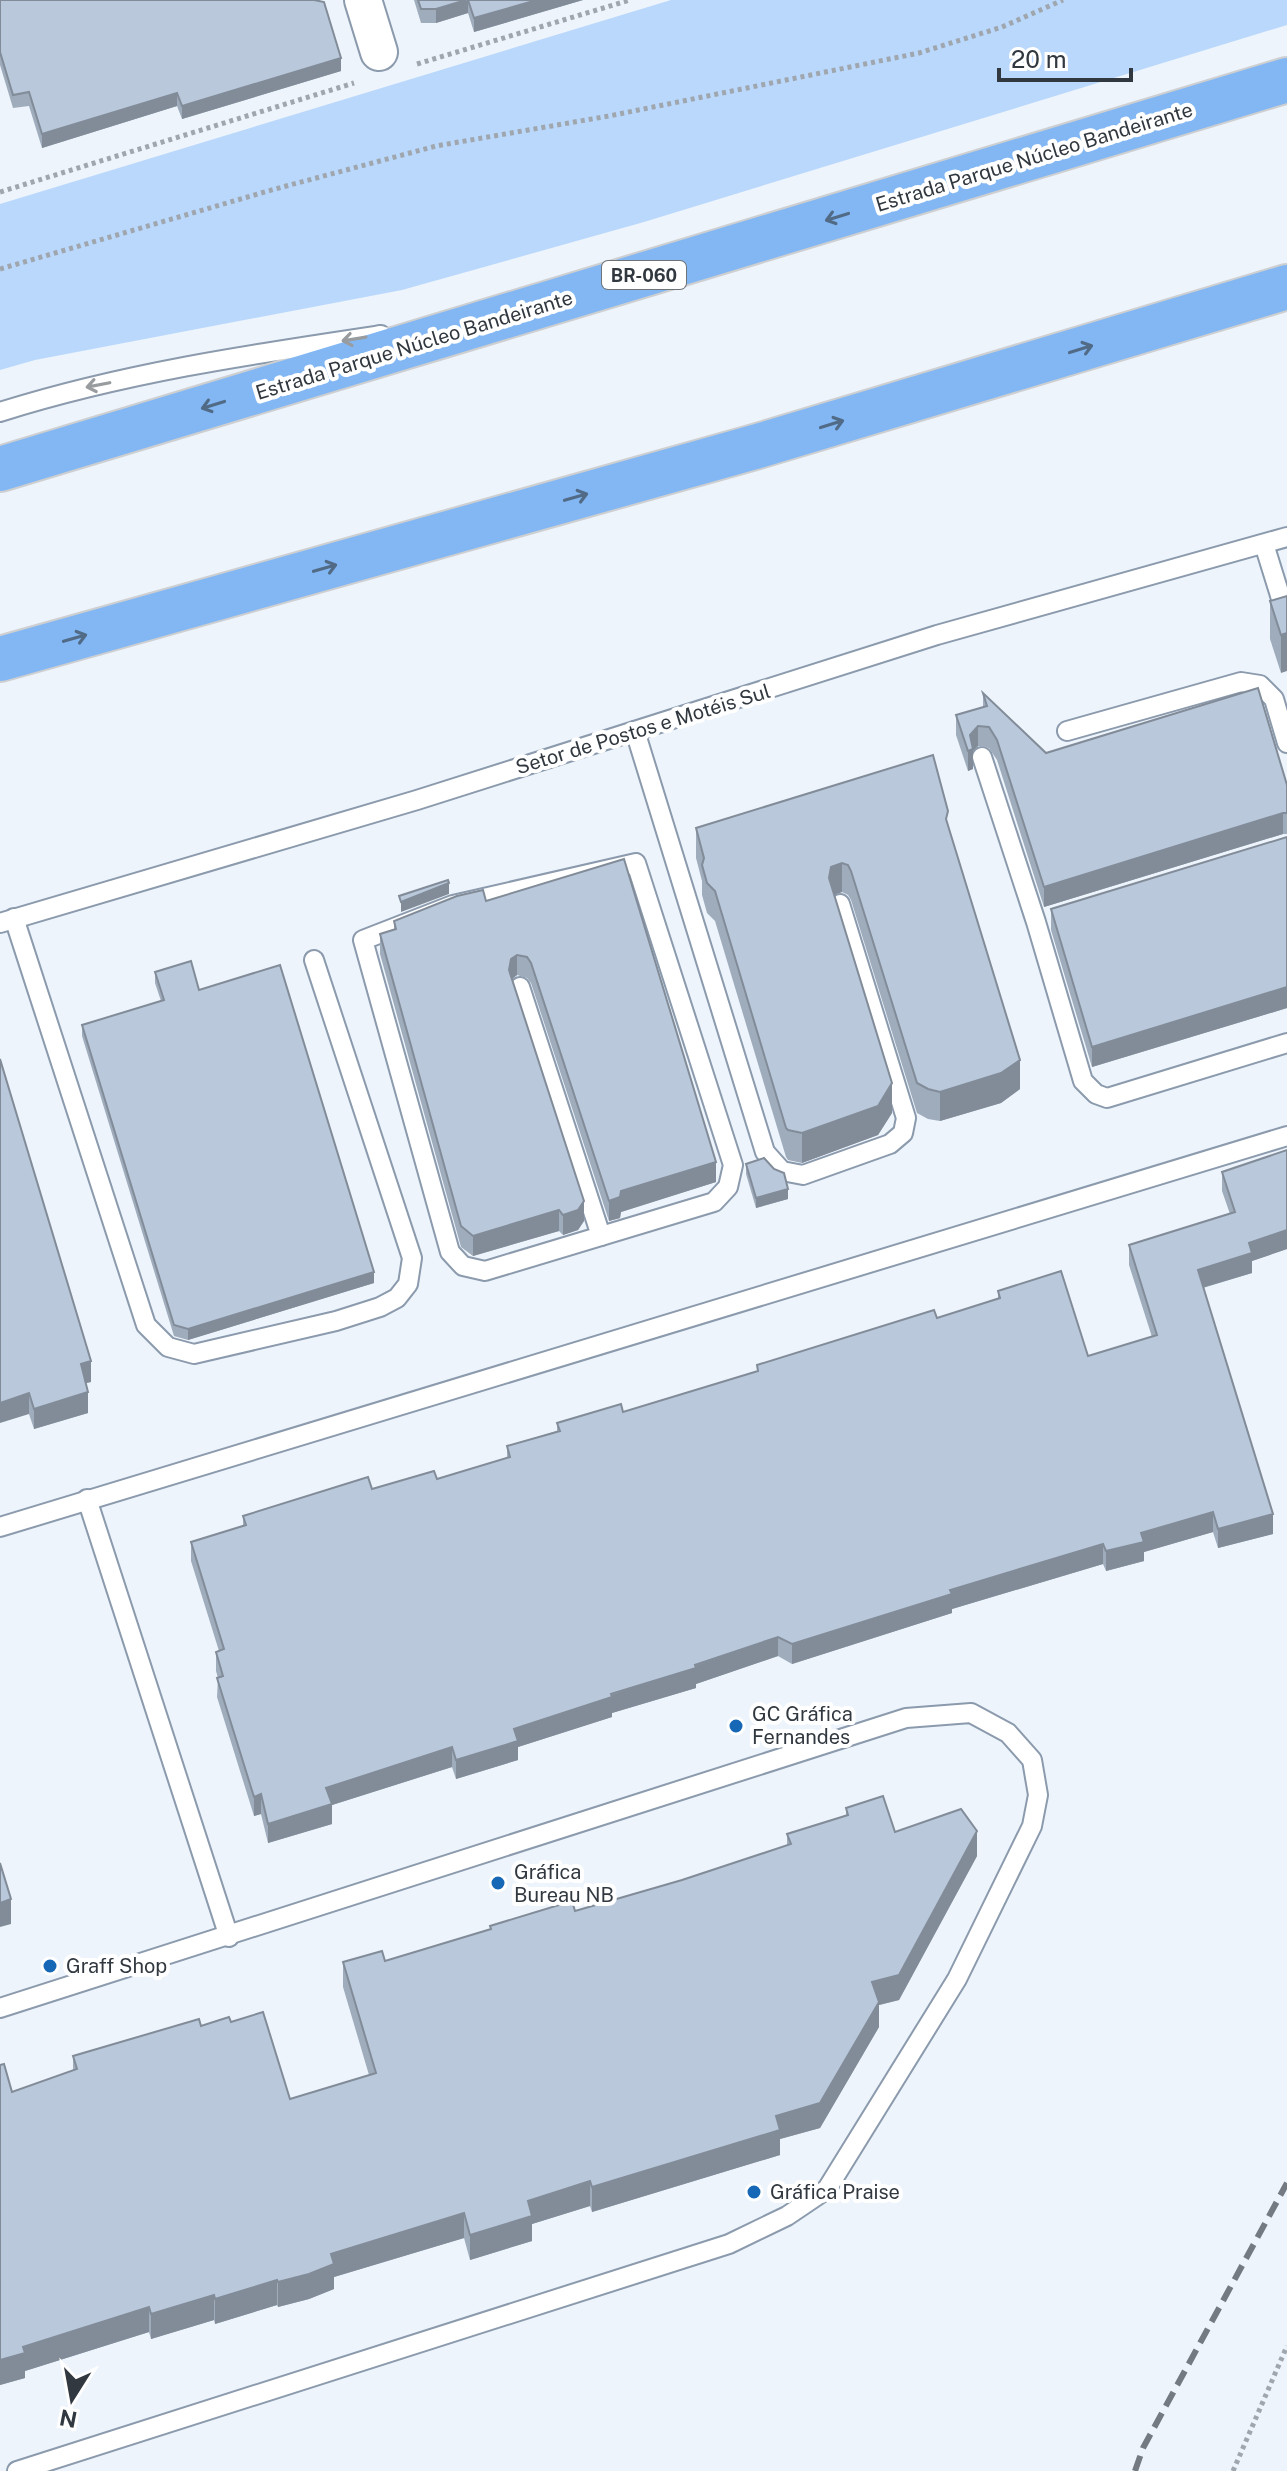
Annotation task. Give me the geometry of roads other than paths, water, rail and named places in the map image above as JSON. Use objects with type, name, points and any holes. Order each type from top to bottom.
[{"type":"highway","name":"Estrada Parque Núcleo Bandeirante","points":[[0,469],[1287,80]]},
{"type":"highway","points":[[0,659],[742,451],[1287,287]]},
{"type":"street","points":[[363,0],[379,52]]},
{"type":"lane","points":[[0,412],[62,393],[254,354],[514,315]]},
{"type":"lane","name":"Setor de Postos e Motéis Sul","points":[[7,920],[417,800],[937,635],[1287,537]]},
{"type":"lane","points":[[1264,544],[1287,618]]},
{"type":"lane","points":[[1067,731],[1241,682],[1260,685],[1274,699],[1287,743]]},
{"type":"lane","points":[[635,731],[765,1152],[782,1171],[803,1175],[890,1144],[903,1133],[906,1118],[840,904]]},
{"type":"lane","points":[[982,757],[1043,920],[1083,1081],[1096,1094],[1107,1098],[1287,1043]]},
{"type":"lane","points":[[636,863],[733,1165],[728,1187],[714,1202],[601,1236],[485,1271],[463,1266],[450,1252],[363,940],[453,905],[636,863]]},
{"type":"lane","points":[[7,920],[146,1325],[168,1347],[194,1354],[336,1321],[380,1307],[397,1298],[408,1284],[412,1258],[314,960]]},
{"type":"lane","points":[[520,987],[601,1236]]},
{"type":"lane","points":[[0,1527],[1287,1136]]},
{"type":"lane","points":[[87,1499],[229,1937]]},
{"type":"lane","points":[[0,2008],[906,1718],[971,1713],[1008,1733],[1032,1760],[1038,1795],[1032,1826],[957,1979],[827,2189],[787,2216],[729,2244],[17,2471]]},
{"type":"railway","points":[[1135,2471],[1143,2448],[1287,2183]]},
{"type":"place","name":"GC Gráfica Fernandes","points":[[736,1726]]},
{"type":"place","name":"Gráfica Bureau NB","points":[[498,1883]]},
{"type":"place","name":"Graff Shop","points":[[50,1966]]},
{"type":"place","name":"Gráfica Praise","points":[[754,2192]]}]
